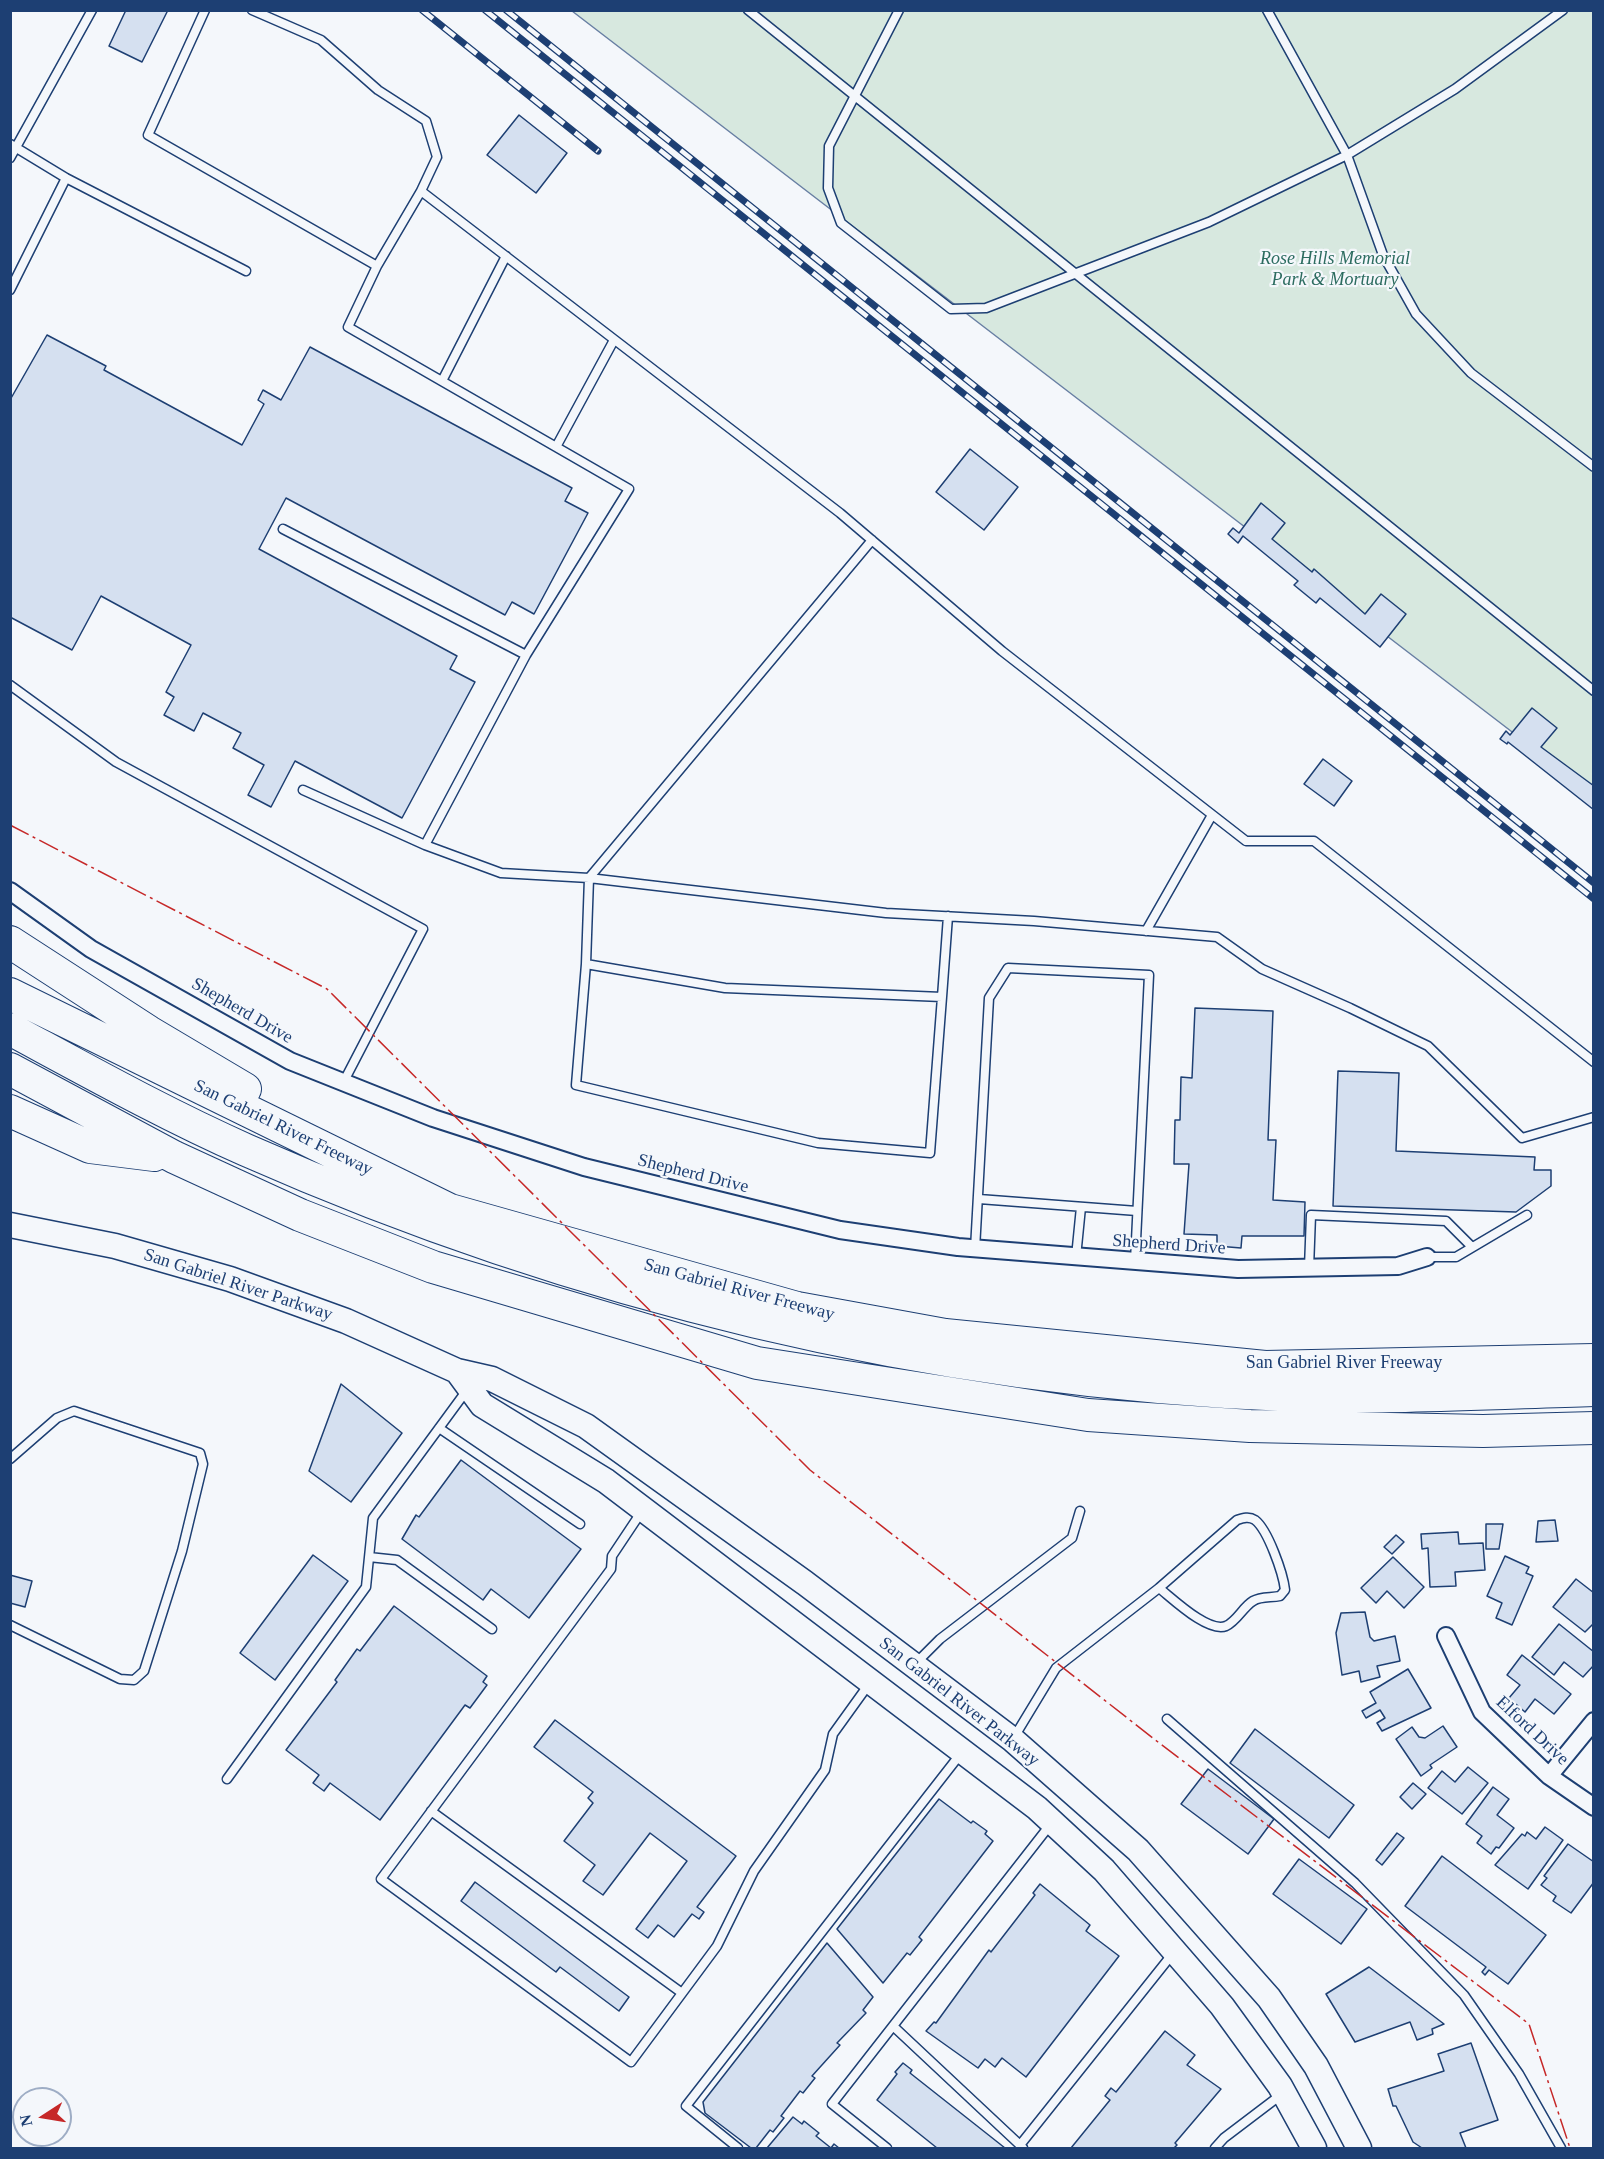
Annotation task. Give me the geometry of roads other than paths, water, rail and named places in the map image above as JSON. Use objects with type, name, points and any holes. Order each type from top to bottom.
[{"type":"highway","points":[[10,942],[149,1032],[450,1210]]},
{"type":"highway","name":"San Gabriel River Freeway","points":[[10,994],[450,1210],[797,1308],[945,1335],[1265,1367],[1593,1360]]},
{"type":"highway","points":[[10,1029],[153,1106],[225,1140],[402,1213],[542,1263],[682,1305],[818,1336],[1008,1371],[1277,1395],[1406,1395],[1593,1390]]},
{"type":"highway","points":[[10,1063],[45,1063],[113,1100],[324,1197],[472,1252],[622,1300],[793,1343],[949,1372],[1125,1395],[1387,1408],[1593,1404]]},
{"type":"highway","points":[[10,1069],[174,1158],[300,1215],[433,1267],[757,1363],[1088,1415],[1250,1426],[1483,1431],[1593,1428]]},
{"type":"highway","points":[[10,1111],[90,1147],[174,1158]]},
{"type":"main road","name":"San Gabriel River Parkway","points":[[10,1226],[115,1246],[230,1279],[345,1321],[463,1379],[492,1379],[586,1426],[1013,1740],[1138,1850],[1269,1998],[1316,2067],[1359,2148]]},
{"type":"main road","name":"San Gabriel River Parkway","points":[[463,1379],[482,1406],[606,1481],[963,1751],[1052,1822],[1104,1870],[1222,2006],[1284,2093],[1314,2148]]},
{"type":"street","name":"Shepherd Drive","points":[[10,891],[91,949],[290,1061],[433,1118],[584,1167],[840,1230],[975,1249],[1238,1269],[1398,1266],[1428,1257]]},
{"type":"street","name":"Elford Drive","points":[[1446,1636],[1482,1712],[1549,1776],[1593,1807]]},
{"type":"street","points":[[1549,1776],[1593,1721]]},
{"type":"lane","points":[[10,158],[13,145],[92,10]]},
{"type":"lane","points":[[206,10],[148,135],[377,266]]},
{"type":"lane","points":[[252,10],[321,40],[378,90],[426,121],[437,157],[421,191],[377,266],[348,327],[629,489],[526,655],[425,845]]},
{"type":"lane","points":[[748,10],[1593,691]]},
{"type":"lane","points":[[899,10],[829,146],[828,188],[841,223],[951,309],[986,308],[1209,222],[1347,155],[1455,89],[1563,10]]},
{"type":"lane","points":[[1268,10],[1347,155],[1383,255],[1416,314],[1472,373],[1593,467]]},
{"type":"lane","points":[[13,145],[66,178],[246,271]]},
{"type":"lane","points":[[10,290],[66,178]]},
{"type":"lane","points":[[421,191],[840,513],[1002,651],[1246,842],[1314,841],[1593,1062]]},
{"type":"lane","points":[[442,381],[506,256]]},
{"type":"lane","points":[[556,447],[614,340]]},
{"type":"lane","points":[[283,529],[526,655]]},
{"type":"lane","points":[[872,540],[589,878],[586,964],[576,1085],[818,1143],[930,1153],[948,916]]},
{"type":"lane","points":[[10,685],[116,762],[423,929],[343,1083]]},
{"type":"lane","points":[[303,790],[425,845],[501,873],[589,878],[886,913],[1217,937],[1262,969],[1428,1046],[1522,1138],[1593,1117]]},
{"type":"lane","points":[[1146,931],[1212,815]]},
{"type":"lane","points":[[586,964],[725,988],[942,997]]},
{"type":"lane","points":[[975,1249],[989,998],[1008,968],[1149,975],[1135,1262]]},
{"type":"lane","points":[[979,1199],[1137,1211]]},
{"type":"lane","points":[[1077,1257],[1081,1207]]},
{"type":"lane","points":[[1309,1268],[1311,1215],[1446,1221],[1472,1247]]},
{"type":"lane","points":[[1428,1257],[1455,1257],[1527,1215]]},
{"type":"lane","points":[[227,1779],[366,1587],[373,1518],[439,1428],[463,1379]]},
{"type":"lane","points":[[10,1459],[57,1418],[74,1411],[200,1453],[203,1464],[182,1551],[144,1671],[134,1680],[120,1679],[10,1625]]},
{"type":"lane","points":[[439,1428],[580,1524]]},
{"type":"lane","points":[[643,1510],[612,1556],[611,1569],[381,1879],[631,2062],[717,1946],[754,1871],[825,1770],[833,1734],[871,1681]]},
{"type":"lane","points":[[914,1665],[940,1639],[1072,1538],[1080,1511]]},
{"type":"lane","points":[[1013,1740],[1056,1668],[1159,1588],[1237,1520],[1245,1517],[1254,1519],[1264,1531],[1284,1579],[1285,1590],[1280,1596],[1253,1601],[1232,1623],[1224,1627],[1215,1627],[1204,1623],[1159,1588]]},
{"type":"lane","points":[[369,1557],[397,1560],[492,1629]]},
{"type":"lane","points":[[1167,1719],[1355,1882],[1464,1995],[1519,2074],[1561,2148]]},
{"type":"lane","points":[[738,2148],[686,2106],[963,1751]]},
{"type":"lane","points":[[431,1811],[682,1993]]},
{"type":"lane","points":[[887,2148],[832,2104],[1052,1822]]},
{"type":"lane","points":[[893,2026],[1021,2147],[1176,1951]]},
{"type":"lane","points":[[1215,2148],[1224,2138],[1284,2093]]},
{"type":"railway","points":[[422,10],[598,151]]},
{"type":"railway","points":[[485,10],[1594,899]]},
{"type":"railway","points":[[506,10],[1594,883]]},
{"type":"park label","name":"Rose Hills Memorial Park & Mortuary","points":[[1335,269]]}]
